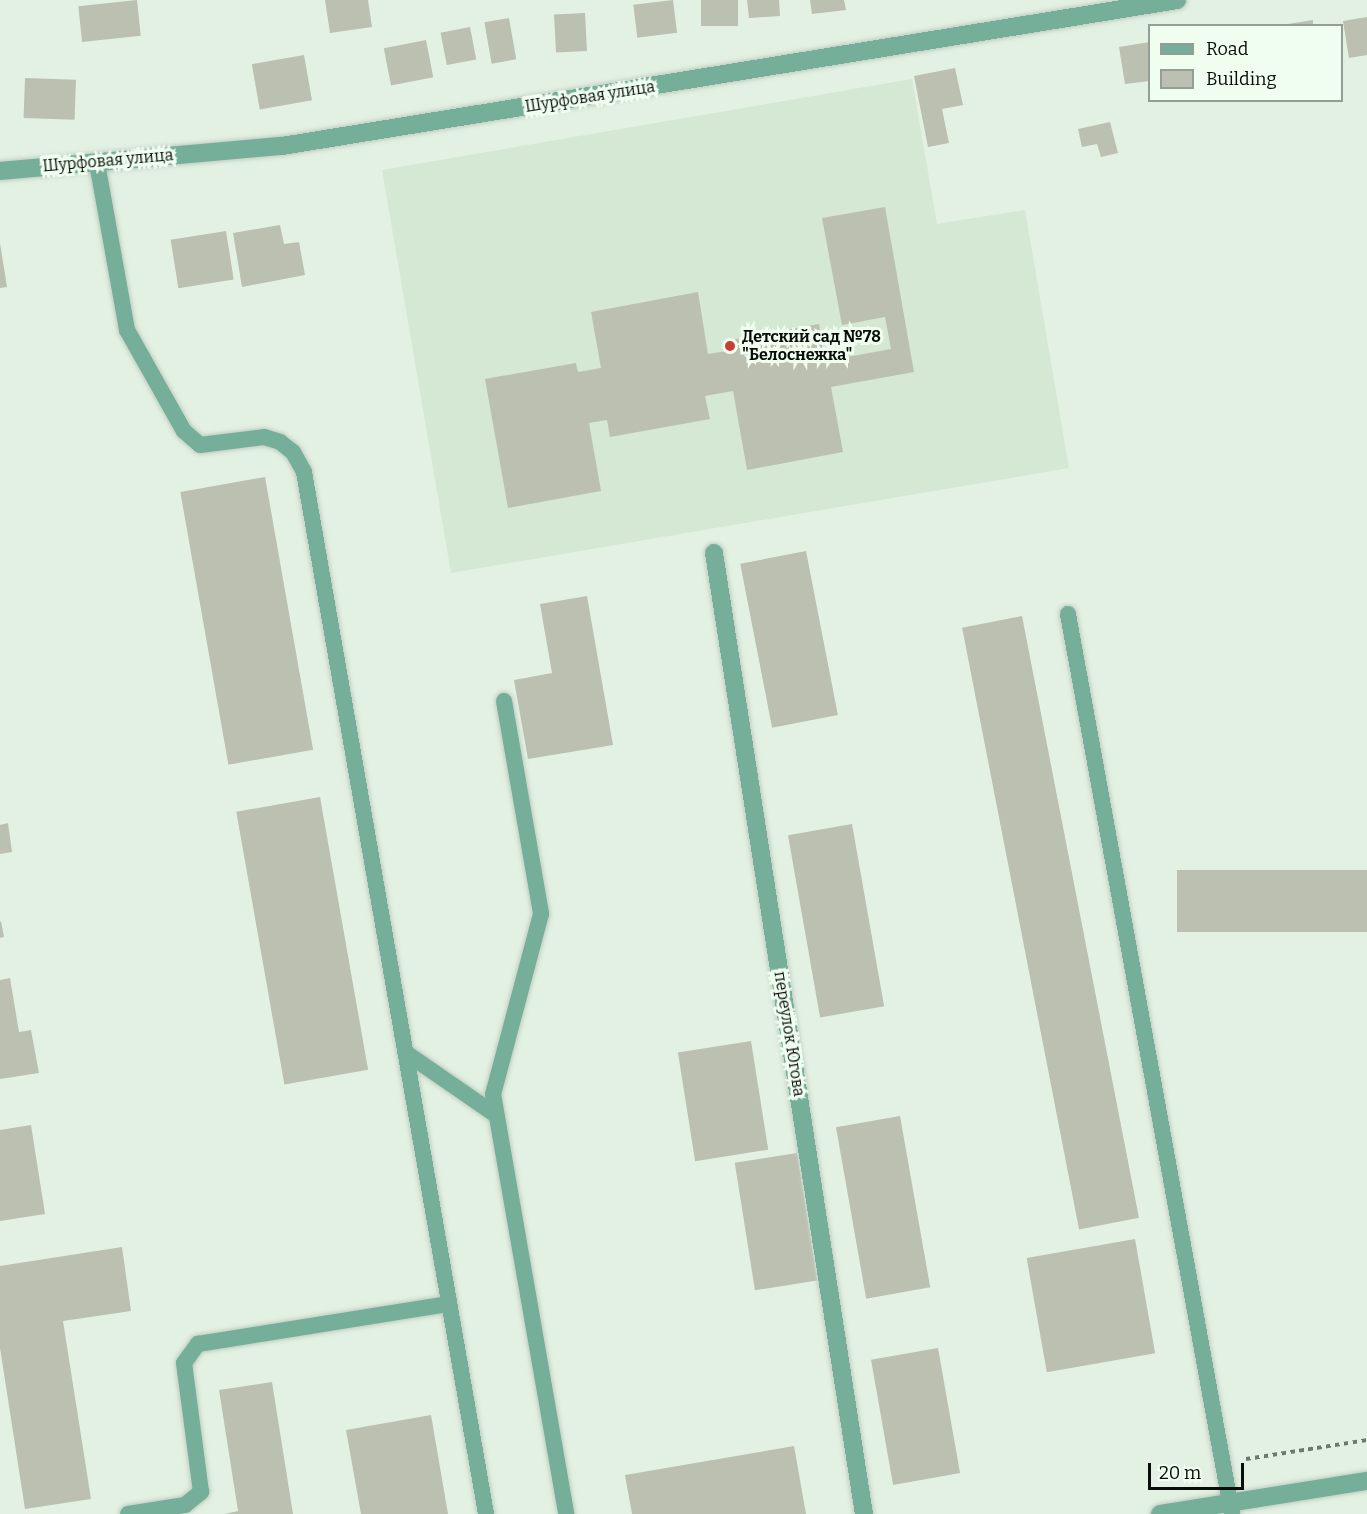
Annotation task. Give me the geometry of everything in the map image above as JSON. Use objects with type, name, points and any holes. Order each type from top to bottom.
[{"type":"street","name":"Шурфовая улица","points":[[0,171],[282,146],[1177,0]]},
{"type":"street","name":"переулок Югова","points":[[714,553],[864,1514]]},
{"type":"street","points":[[1160,1514],[1232,1508],[1367,1481]]},
{"type":"lane","points":[[97,163],[127,330],[184,432],[200,445],[264,437],[280,442],[293,452],[304,472],[486,1514]]},
{"type":"lane","points":[[1068,614],[1232,1508]]},
{"type":"lane","points":[[504,701],[541,914],[495,1071],[496,1115],[566,1514]]},
{"type":"lane","points":[[406,1053],[496,1115]]},
{"type":"lane","points":[[128,1514],[184,1505],[201,1492],[184,1362],[198,1344],[449,1304]]},
{"type":"path","points":[[1225,1463],[1367,1440]]},
{"type":"shaded area","name":"Детский сад №78 \"Белоснежка\"","points":[[912,79],[937,224],[1025,210],[1069,468],[451,573],[382,170]]},
{"type":"building","points":[[137,0],[141,36],[82,42],[78,6]]},
{"type":"building","points":[[325,0],[368,0],[372,27],[330,33]]},
{"type":"building","points":[[673,0],[677,33],[637,38],[633,5]]},
{"type":"building","points":[[701,0],[738,0],[738,26],[701,26]]},
{"type":"building","points":[[747,0],[779,0],[780,16],[749,18]]},
{"type":"building","points":[[810,0],[844,0],[846,10],[812,14]]},
{"type":"building","points":[[585,13],[587,51],[556,53],[554,15]]},
{"type":"building","points":[[1367,17],[1367,55],[1349,58],[1343,21]]},
{"type":"building","points":[[509,18],[516,59],[492,64],[484,22]]},
{"type":"building","points":[[1313,20],[1313,24],[1288,24]]},
{"type":"building","points":[[470,27],[476,59],[447,65],[441,33]]},
{"type":"building","points":[[426,40],[433,77],[391,86],[384,48]]},
{"type":"building","points":[[1148,42],[1148,81],[1125,84],[1119,47]]},
{"type":"building","points":[[304,55],[312,100],[260,110],[252,64]]},
{"type":"building","points":[[955,68],[963,105],[942,109],[949,143],[928,147],[914,76]]},
{"type":"building","points":[[25,78],[76,80],[75,120],[24,118]]},
{"type":"building","points":[[1110,122],[1118,153],[1101,157],[1097,144],[1082,147],[1078,129]]},
{"type":"building","points":[[885,207],[914,372],[831,387],[843,452],[747,470],[733,391],[705,396],[710,419],[610,437],[607,420],[589,423],[601,491],[508,508],[485,379],[576,363],[578,372],[601,368],[591,312],[698,292],[708,354],[727,351],[726,341],[819,324],[825,361],[891,349],[885,317],[842,325],[822,218]]},
{"type":"building","points":[[280,225],[284,244],[299,242],[305,275],[242,287],[233,233]]},
{"type":"building","points":[[226,231],[234,279],[178,288],[171,240]]},
{"type":"building","points":[[0,243],[7,287],[0,288]]},
{"type":"building","points":[[265,477],[313,750],[228,765],[180,492]]},
{"type":"building","points":[[806,551],[838,715],[772,728],[740,564]]},
{"type":"building","points":[[587,596],[613,745],[528,759],[514,680],[552,673],[540,604]]},
{"type":"building","points":[[1022,616],[1139,1218],[1079,1229],[962,628]]},
{"type":"building","points":[[320,797],[368,1070],[284,1085],[236,812]]},
{"type":"building","points":[[8,823],[12,852],[0,854],[0,825]]},
{"type":"building","points":[[852,824],[884,1006],[820,1017],[788,835]]},
{"type":"building","points":[[1177,870],[1367,870],[1367,932],[1177,932]]},
{"type":"building","points":[[0,922],[4,937],[0,938]]},
{"type":"building","points":[[10,978],[19,1032],[31,1030],[39,1073],[0,1079],[0,980]]},
{"type":"building","points":[[751,1041],[768,1150],[695,1161],[678,1053]]},
{"type":"building","points":[[900,1116],[930,1287],[866,1299],[836,1127]]},
{"type":"building","points":[[31,1125],[45,1214],[0,1221],[0,1130]]},
{"type":"building","points":[[797,1153],[817,1280],[755,1290],[735,1163]]},
{"type":"building","points":[[1135,1239],[1155,1353],[1047,1372],[1027,1258]]},
{"type":"building","points":[[122,1247],[131,1311],[63,1321],[91,1499],[25,1509],[0,1348],[0,1266]]},
{"type":"building","points":[[938,1348],[960,1473],[893,1485],[871,1360]]},
{"type":"building","points":[[272,1382],[293,1514],[225,1514],[238,1511],[219,1390]]},
{"type":"building","points":[[431,1415],[448,1514],[361,1514],[346,1430]]},
{"type":"building","points":[[794,1446],[806,1514],[632,1514],[625,1475]]},
{"type":"place","name":"Детский сад №78 \"Белоснежка\"","points":[[730,346]]}]
